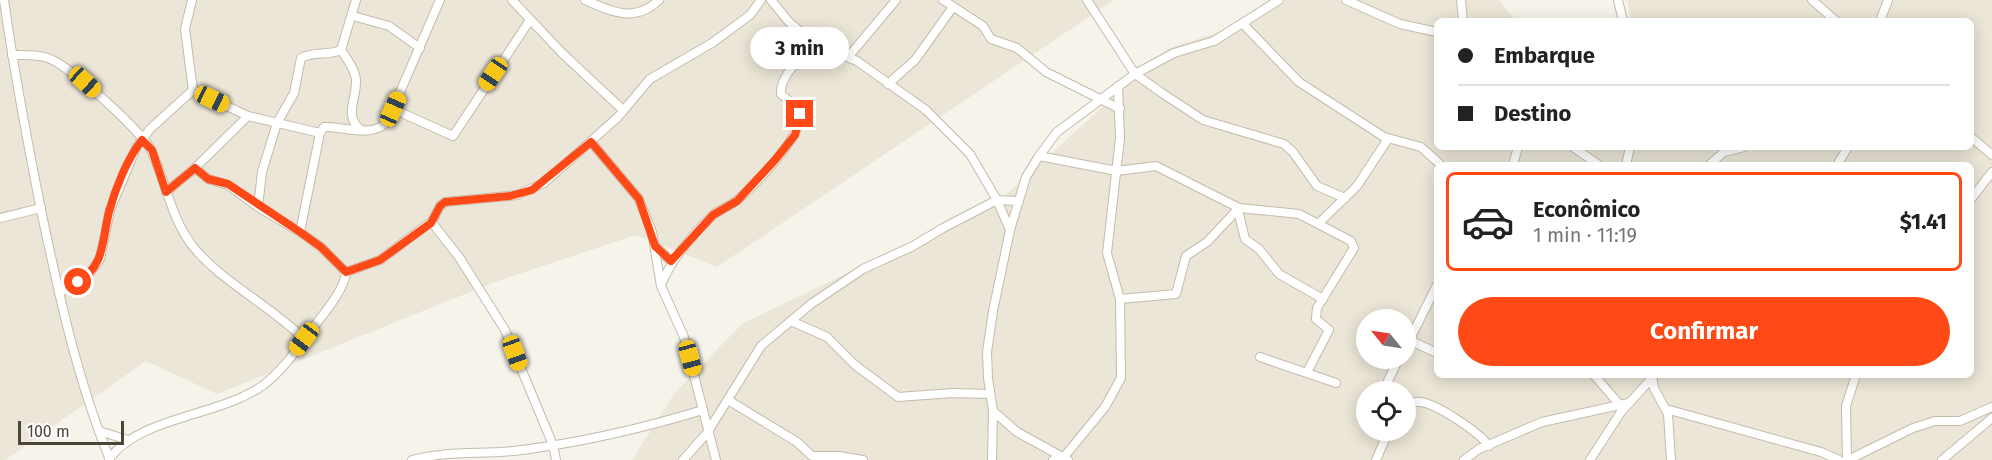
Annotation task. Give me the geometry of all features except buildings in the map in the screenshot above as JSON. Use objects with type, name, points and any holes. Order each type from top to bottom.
[{"type":"street","points":[[4,0],[12,55],[59,292],[76,365],[109,459],[128,440],[224,405],[257,389],[291,358],[322,316],[346,272],[380,260],[431,223],[440,206],[445,202],[510,196],[532,190],[591,142],[650,79],[712,43],[750,15],[761,0]]},
{"type":"street","points":[[192,0],[185,28],[193,90]]},
{"type":"street","points":[[258,207],[262,172],[277,123],[294,93],[301,58],[306,55],[333,54],[341,50],[356,0]]},
{"type":"street","points":[[300,232],[320,133],[324,128],[329,127],[370,130],[384,127],[440,0]]},
{"type":"street","points":[[512,0],[623,110]]},
{"type":"street","points":[[585,0],[611,11],[632,14],[645,11],[659,0]]},
{"type":"street","points":[[771,0],[789,22],[814,43],[849,56],[926,110],[970,154],[997,200],[1010,230]]},
{"type":"street","points":[[849,56],[896,0]]},
{"type":"street","points":[[943,0],[983,26],[991,39],[1017,48],[1046,72],[1120,109]]},
{"type":"street","points":[[1087,0],[1135,74],[1181,108],[1203,120],[1284,144],[1293,152],[1317,186],[1345,198]]},
{"type":"street","points":[[992,460],[993,411],[987,352],[1010,230],[1026,177],[1039,156],[1057,132],[1135,74],[1174,53],[1214,40],[1279,0]]},
{"type":"street","points":[[1346,0],[1393,22],[1434,31]]},
{"type":"street","points":[[1461,0],[1463,18]]},
{"type":"street","points":[[1618,0],[1622,18]]},
{"type":"street","points":[[1812,0],[1833,18]]},
{"type":"street","points":[[1881,18],[1888,0]]},
{"type":"street","points":[[888,84],[915,60],[953,7]]},
{"type":"street","points":[[353,16],[389,26],[420,48]]},
{"type":"street","points":[[393,109],[453,136],[530,20]]},
{"type":"street","points":[[1243,24],[1299,82],[1388,139],[1421,147],[1438,162]]},
{"type":"street","points":[[661,286],[671,261],[713,215],[732,205],[748,190],[795,135],[800,114],[798,109],[781,94],[781,88],[785,78],[814,43]]},
{"type":"street","points":[[341,50],[354,72],[356,81],[350,114],[356,126],[361,130]]},
{"type":"street","points":[[12,55],[36,55],[58,62],[95,91],[152,150],[166,192],[194,248],[304,339]]},
{"type":"street","points":[[1053,460],[1066,459],[1105,407],[1121,378],[1120,299],[1107,253],[1117,171],[1120,109],[1118,86]]},
{"type":"street","points":[[193,90],[248,116],[320,133]]},
{"type":"street","points":[[59,292],[87,277],[100,259],[110,210],[133,153],[142,140],[193,90]]},
{"type":"street","points":[[166,192],[195,168],[248,116]]},
{"type":"street","points":[[1320,222],[1357,186],[1388,139]]},
{"type":"street","points":[[1974,140],[1992,155]]},
{"type":"street","points":[[591,142],[639,199],[655,246],[661,286],[684,337],[707,433],[716,460]]},
{"type":"street","points":[[1577,150],[1595,162]]},
{"type":"street","points":[[1712,162],[1724,152],[1732,150]]},
{"type":"street","points":[[1039,156],[1117,171],[1156,166],[1238,209],[1280,210],[1299,214],[1320,222],[1351,241],[1354,248],[1315,315],[1316,319],[1329,330],[1307,372]]},
{"type":"street","points":[[195,168],[208,179],[228,184],[258,207],[300,232],[321,247],[346,272]]},
{"type":"street","points":[[1974,195],[1992,172]]},
{"type":"street","points":[[683,460],[707,433],[761,346],[791,321],[852,275],[913,246],[997,200],[1020,201]]},
{"type":"street","points":[[0,218],[41,208]]},
{"type":"street","points":[[1120,299],[1176,294],[1186,256],[1207,242],[1238,209]]},
{"type":"street","points":[[1238,209],[1245,239],[1259,249],[1279,274],[1323,299]]},
{"type":"street","points":[[431,223],[459,256],[505,330],[553,446],[556,460]]},
{"type":"street","points":[[655,246],[671,261]]},
{"type":"street","points":[[1416,326],[1434,291]]},
{"type":"street","points":[[791,321],[827,337],[855,365],[898,397],[954,393],[990,394]]},
{"type":"street","points":[[1416,346],[1434,352]]},
{"type":"street","points":[[1260,357],[1336,383]]},
{"type":"street","points":[[1597,378],[1624,404]]},
{"type":"street","points":[[1590,460],[1624,404],[1650,378]]},
{"type":"street","points":[[1653,378],[1657,394],[1666,409],[1671,460]]},
{"type":"street","points":[[1855,378],[1846,406],[1848,460],[1919,426],[1935,421],[1960,421],[1992,406]]},
{"type":"street","points":[[728,400],[797,442],[812,456],[839,456],[863,460]]},
{"type":"street","points":[[1416,403],[1432,406],[1476,431],[1489,446]]},
{"type":"street","points":[[1464,460],[1471,453],[1542,422],[1624,404]]},
{"type":"street","points":[[1666,409],[1821,452],[1839,460]]},
{"type":"street","points":[[412,460],[441,454],[553,446],[658,424],[703,410]]},
{"type":"street","points":[[993,411],[1017,432],[1066,459]]},
{"type":"street","points":[[1942,460],[1992,418]]},
{"type":"street","points":[[99,431],[128,440]]},
{"type":"street","points":[[1376,460],[1384,441]]},
{"type":"shaded area","points":[[0,0],[1114,0],[717,267],[636,235],[495,282],[217,394],[146,361],[5,460],[0,460]]},
{"type":"shaded area","points":[[1270,0],[1499,0],[1514,18],[1434,18],[1434,150],[1974,150],[1974,18],[1630,18],[1628,0],[1992,0],[1992,460],[632,460],[674,394],[742,324],[1002,198],[1167,49],[1252,21]]},
{"type":"route","points":[[78,282],[87,277],[100,259],[110,210],[133,153],[142,140],[152,150],[166,192],[195,168],[208,179],[228,184],[258,207],[300,232],[321,247],[346,272],[380,260],[431,223],[436,211],[445,202],[510,196],[532,190],[544,183],[568,159],[591,142],[628,183],[639,199],[655,246],[671,261],[713,215],[737,201],[775,160],[795,135],[799,127],[800,114]]}]
